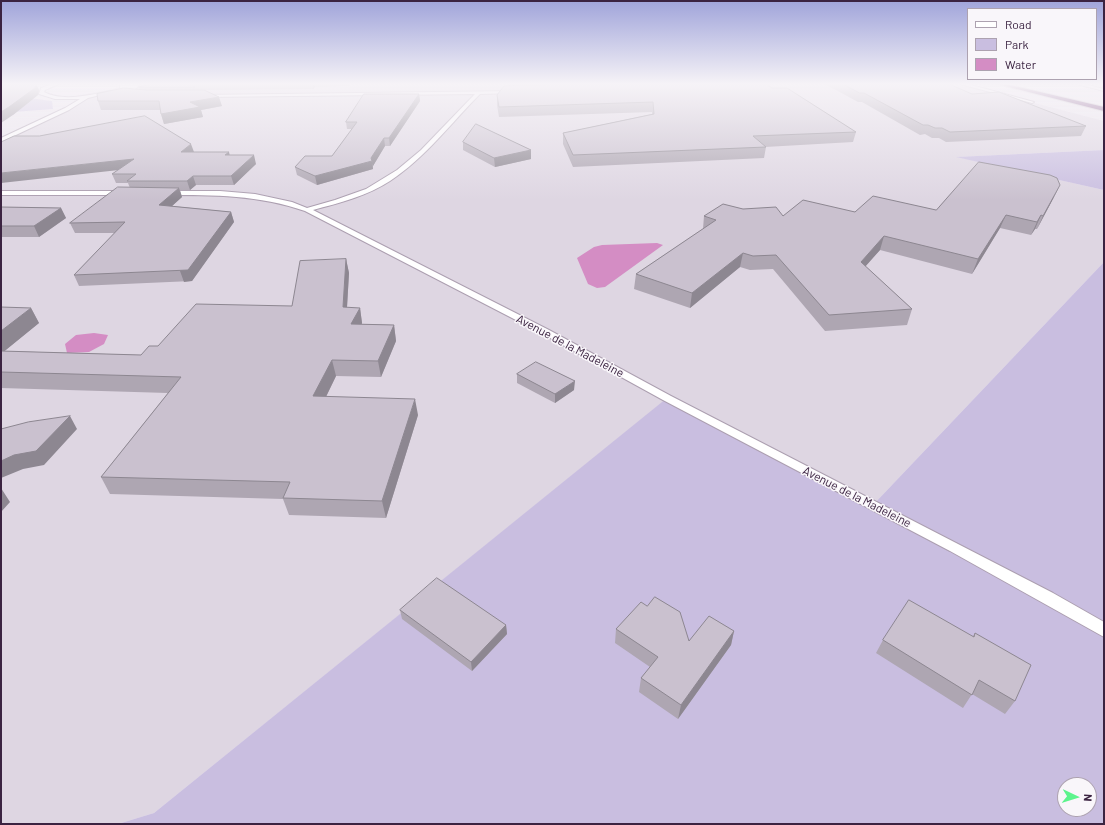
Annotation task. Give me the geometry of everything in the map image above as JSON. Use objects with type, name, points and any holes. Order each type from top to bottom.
[{"type":"street","points":[[1,140],[38,122]]},
{"type":"street","points":[[307,210],[348,198],[388,180],[408,164],[449,122]]},
{"type":"street","points":[[1,193],[134,193]]},
{"type":"street","name":"Avenue de la Madeleine","points":[[157,193],[261,196],[288,202],[307,210],[546,332],[716,424],[955,547],[1048,597],[1104,630]]},
{"type":"shaded area","points":[[38,122],[1104,122],[1104,150],[958,157],[1104,190],[1104,262],[872,506],[667,399],[154,813],[118,824],[1,824],[1,140]]},
{"type":"green space","points":[[1104,150],[1104,190],[956,157]]},
{"type":"green space","points":[[1104,262],[1104,824],[118,824],[154,813],[667,398],[872,506]]},
{"type":"water","points":[[657,243],[663,245],[605,287],[597,288],[588,284],[577,258],[594,247],[602,245]]},
{"type":"water","points":[[94,333],[108,335],[104,344],[89,352],[67,353],[65,344],[76,335]]},
{"type":"building","points":[[111,122],[156,122],[191,144],[181,152],[229,152],[225,155],[254,155],[231,176],[193,176],[187,181],[127,181],[136,174],[112,174],[134,159],[1,173],[1,142],[14,136],[39,136]]},
{"type":"building","points":[[357,122],[400,122],[389,138],[384,138],[371,158],[372,161],[315,176],[295,167],[305,156],[332,156]]},
{"type":"building","points":[[613,122],[841,122],[856,132],[753,136],[766,147],[573,155],[563,133]]},
{"type":"building","points":[[918,122],[1077,122],[1086,126],[950,132],[942,128],[923,125]]},
{"type":"building","points":[[476,124],[531,150],[494,158],[463,142]]},
{"type":"building","points":[[979,162],[1050,175],[1057,178],[1060,185],[1043,216],[1041,215],[1037,222],[1006,215],[978,259],[884,236],[861,262],[912,309],[829,315],[776,255],[753,256],[743,253],[692,293],[636,274],[716,220],[704,216],[723,204],[743,209],[776,207],[783,216],[803,200],[855,212],[873,196],[936,210]]},
{"type":"building","points":[[118,187],[179,188],[159,205],[231,212],[188,270],[74,275],[125,222],[70,223]]},
{"type":"building","points":[[1,207],[61,208],[34,226],[1,226]]},
{"type":"building","points":[[346,259],[343,307],[360,308],[351,324],[394,325],[378,361],[332,360],[313,396],[415,399],[382,501],[283,498],[290,482],[101,477],[181,377],[1,372],[1,351],[141,355],[149,346],[158,346],[196,304],[292,306],[300,261]]},
{"type":"building","points":[[1,307],[31,308],[1,331]]},
{"type":"building","points":[[536,362],[575,381],[555,394],[517,374]]},
{"type":"building","points":[[70,416],[36,451],[14,455],[1,461],[1,429],[28,422]]},
{"type":"building","points":[[437,578],[506,625],[471,662],[400,610]]},
{"type":"building","points":[[655,597],[680,612],[689,641],[709,616],[734,631],[681,705],[641,678],[658,657],[616,629],[641,602],[647,606]]},
{"type":"building","points":[[909,600],[974,637],[975,633],[1031,665],[1015,701],[979,680],[972,695],[883,640]]}]
